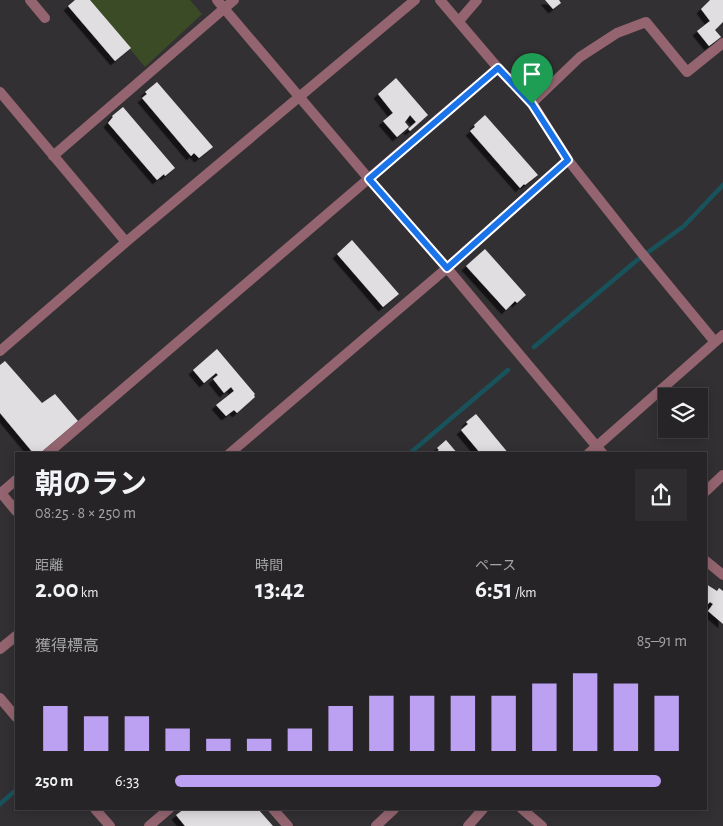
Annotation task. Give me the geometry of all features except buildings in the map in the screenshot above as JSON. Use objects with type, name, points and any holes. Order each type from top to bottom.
[{"type":"street","points":[[30,0],[45,18]]},
{"type":"street","points":[[217,0],[600,450],[723,335]]},
{"type":"street","points":[[53,156],[234,0]]},
{"type":"street","points":[[0,351],[126,242],[415,0]]},
{"type":"street","points":[[440,0],[498,68],[532,104],[568,160],[640,252],[715,342]]},
{"type":"street","points":[[459,22],[477,0]]},
{"type":"street","points":[[532,104],[580,57],[617,33],[646,22],[687,72],[723,43]]},
{"type":"street","points":[[49,452],[498,68]]},
{"type":"street","points":[[0,92],[126,242]]},
{"type":"street","points":[[232,452],[447,268],[568,160]]},
{"type":"street","points":[[707,490],[723,476]]},
{"type":"street","points":[[15,481],[0,493],[15,510]]},
{"type":"street","points":[[707,562],[723,575]]},
{"type":"street","points":[[0,649],[15,637]]},
{"type":"street","points":[[0,698],[15,716]]},
{"type":"street","points":[[96,810],[110,826]]},
{"type":"street","points":[[149,826],[168,810]]},
{"type":"street","points":[[274,810],[288,826]]},
{"type":"street","points":[[376,826],[393,810]]},
{"type":"street","points":[[468,826],[483,810]]},
{"type":"street","points":[[523,810],[542,826]]},
{"type":"green space","points":[[89,0],[190,0],[202,14],[145,67]]},
{"type":"waterway","points":[[534,347],[636,261],[684,226],[723,185]]},
{"type":"waterway","points":[[411,452],[508,370]]},
{"type":"waterway","points":[[0,804],[15,791]]},
{"type":"route","points":[[498,68],[532,104],[568,160],[447,268],[369,179],[498,68]]}]
